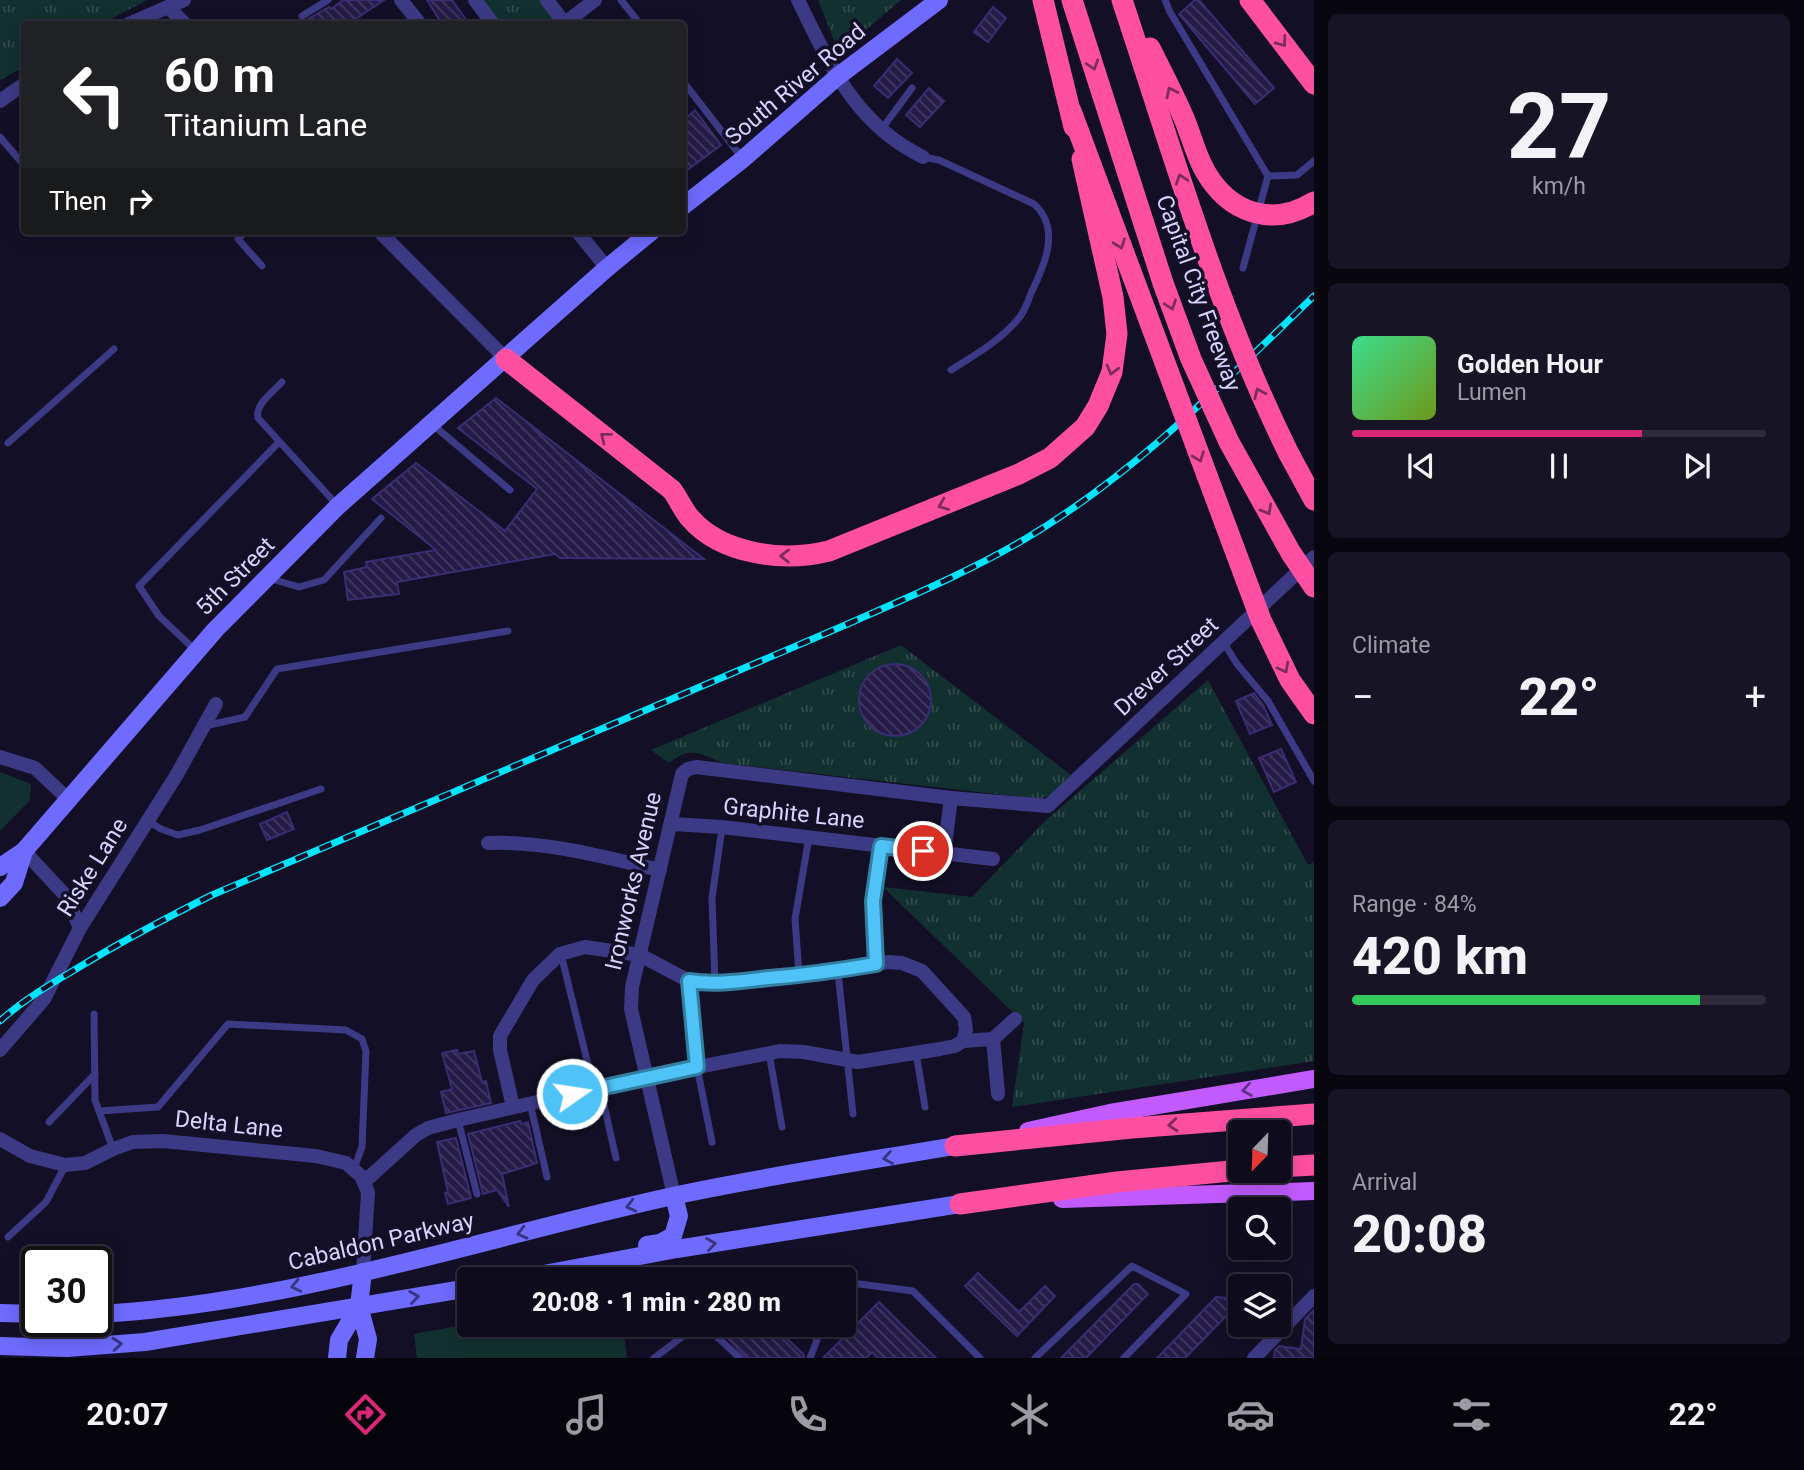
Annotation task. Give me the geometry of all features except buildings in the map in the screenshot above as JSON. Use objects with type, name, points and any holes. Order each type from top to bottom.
[{"type":"highway","points":[[506,359],[672,490],[689,517],[717,538],[746,550],[774,556],[812,555],[851,543],[1019,474],[1050,458],[1085,427],[1098,407],[1112,372],[1117,334],[1113,297],[1043,0]]},
{"type":"highway","name":"Capital City Freeway","points":[[1072,0],[1163,283],[1191,359],[1229,442],[1291,553],[1314,587]]},
{"type":"highway","points":[[1124,0],[1183,116],[1203,168],[1221,193],[1249,211],[1267,215],[1284,215],[1314,202]]},
{"type":"highway","name":"Capital City Freeway","points":[[1124,0],[1209,264],[1239,345],[1289,454],[1314,500]]},
{"type":"highway","points":[[1250,0],[1314,84]]},
{"type":"highway","points":[[1071,111],[1261,620],[1290,680],[1314,714]]},
{"type":"highway","points":[[1289,454],[1314,486]]},
{"type":"highway","points":[[955,1146],[1314,1114]]},
{"type":"highway","points":[[1292,1166],[1314,1165]]},
{"type":"highway","points":[[961,1204],[1117,1182],[1228,1171]]},
{"type":"main road","name":"South River Road","points":[[686,204],[743,159],[836,77],[939,0]]},
{"type":"main road","points":[[506,359],[647,235]]},
{"type":"main road","name":"5th Street","points":[[0,867],[24,851],[196,652],[267,577],[338,506],[506,359]]},
{"type":"main road","name":"5th Street","points":[[0,898],[14,883],[24,851]]},
{"type":"main road","points":[[955,1146],[1110,1113],[1314,1079]]},
{"type":"main road","name":"Cabaldon Parkway","points":[[112,1313],[211,1302],[363,1272],[674,1196],[955,1146]]},
{"type":"main road","points":[[582,1267],[677,1249],[961,1204],[1113,1196],[1314,1191]]},
{"type":"main road","points":[[574,1267],[585,1258],[597,1254],[660,1242],[673,1236],[679,1216],[674,1196]]},
{"type":"main road","points":[[363,1272],[359,1306],[368,1339],[365,1358]]},
{"type":"main road","points":[[0,1346],[67,1353],[193,1335],[457,1290]]},
{"type":"main road","points":[[337,1358],[339,1339],[359,1306]]},
{"type":"main road","points":[[0,1313],[21,1314]]},
{"type":"street","points":[[136,21],[184,0]]},
{"type":"street","points":[[401,0],[418,21]]},
{"type":"street","points":[[475,0],[491,21]]},
{"type":"street","points":[[547,0],[563,21]]},
{"type":"street","points":[[569,21],[595,0]]},
{"type":"street","points":[[798,0],[836,77],[851,99],[881,130],[904,148],[923,157]]},
{"type":"street","points":[[168,7],[182,21]]},
{"type":"street","points":[[0,101],[21,86]]},
{"type":"street","points":[[383,235],[506,359]]},
{"type":"street","points":[[580,235],[607,268]]},
{"type":"street","name":"Drever Street","points":[[1048,806],[1314,557]]},
{"type":"street","name":"Riske Lane","points":[[0,1050],[44,999],[80,928],[148,821],[216,704]]},
{"type":"street","points":[[0,757],[35,768],[68,799]]},
{"type":"street","name":"Ironworks Avenue","points":[[674,1196],[631,1009],[632,987],[672,824],[680,779],[688,769],[696,767],[1048,806]]},
{"type":"street","points":[[944,853],[951,797]]},
{"type":"street","name":"Graphite Lane","points":[[672,824],[722,827],[993,859]]},
{"type":"street","points":[[488,843],[545,845],[660,870]]},
{"type":"street","points":[[24,851],[66,896],[80,928]]},
{"type":"street","points":[[513,1107],[500,1050],[500,1036],[533,980],[561,954],[585,947],[640,955],[689,981],[715,984],[902,963],[922,971],[964,1017],[966,1030],[963,1041]]},
{"type":"street","points":[[363,1272],[368,1192],[364,1182],[416,1135],[428,1128],[647,1077],[780,1051],[804,1052],[849,1060],[876,1060],[955,1046],[963,1041],[993,1039],[1014,1019]]},
{"type":"street","points":[[993,1039],[998,1094]]},
{"type":"street","name":"Delta Lane","points":[[0,1139],[30,1156],[65,1165],[85,1163],[133,1142],[163,1140],[324,1157],[345,1163],[364,1182]]},
{"type":"street","points":[[1254,1358],[1314,1296]]},
{"type":"lane","points":[[302,16],[328,0]]},
{"type":"lane","points":[[621,0],[638,21]]},
{"type":"lane","points":[[1165,0],[1268,176],[1243,268]]},
{"type":"lane","points":[[686,85],[743,159]]},
{"type":"lane","points":[[881,130],[912,88]]},
{"type":"lane","points":[[0,137],[21,162]]},
{"type":"lane","points":[[923,157],[939,160],[1034,204],[1044,213],[1049,229],[1048,253],[1021,316],[993,343],[951,370]]},
{"type":"lane","points":[[1268,176],[1297,175],[1314,162]]},
{"type":"lane","points":[[242,235],[238,239],[262,266]]},
{"type":"lane","points":[[8,443],[114,349]]},
{"type":"lane","points":[[282,382],[260,405],[258,418],[338,506]]},
{"type":"lane","points":[[432,424],[510,490]]},
{"type":"lane","points":[[196,652],[159,616],[139,586],[279,442]]},
{"type":"lane","points":[[267,577],[299,587],[324,580],[382,519]]},
{"type":"lane","points":[[204,726],[245,717],[277,669],[508,631]]},
{"type":"lane","points":[[1224,643],[1237,664],[1268,701],[1314,781]]},
{"type":"lane","points":[[148,821],[178,835],[321,789]]},
{"type":"lane","points":[[715,984],[712,898],[722,827]]},
{"type":"lane","points":[[799,975],[795,919],[809,837]]},
{"type":"lane","points":[[876,964],[873,901],[881,846]]},
{"type":"lane","points":[[561,954],[616,1158]]},
{"type":"lane","points":[[838,971],[853,1114]]},
{"type":"lane","points":[[689,981],[697,1067],[712,1142]]},
{"type":"lane","points":[[94,1014],[95,1100],[113,1149]]},
{"type":"lane","points":[[99,1111],[158,1107],[228,1024],[346,1030],[362,1039],[366,1051],[362,1147],[354,1170]]},
{"type":"lane","points":[[916,1053],[925,1107]]},
{"type":"lane","points":[[769,1054],[782,1127]]},
{"type":"lane","points":[[49,1122],[95,1074]]},
{"type":"lane","points":[[530,1103],[547,1177]]},
{"type":"lane","points":[[458,1119],[477,1194]]},
{"type":"lane","points":[[8,1237],[46,1202],[65,1165]]},
{"type":"lane","points":[[1035,1358],[1132,1266],[1186,1294],[1124,1358]]},
{"type":"lane","points":[[856,1284],[913,1291],[981,1358]]},
{"type":"lane","points":[[654,1358],[682,1337]]},
{"type":"lane","points":[[718,1337],[740,1358]]},
{"type":"lane","points":[[810,1358],[817,1340],[815,1337]]},
{"type":"green space","points":[[0,0],[147,0],[108,21],[21,21],[21,69],[0,80]]},
{"type":"green space","points":[[482,0],[541,0],[558,21],[498,21]]},
{"type":"green space","points":[[818,0],[901,0],[847,46],[835,43]]},
{"type":"green space","points":[[901,645],[1071,775],[1052,795],[1039,799],[723,763],[696,753],[684,754],[669,763],[651,750]]},
{"type":"green space","points":[[1208,680],[1308,865],[1314,862],[1314,1061],[1012,1107],[1024,1023],[883,887],[972,897],[1045,821]]},
{"type":"green space","points":[[0,772],[31,784],[30,800],[0,831]]},
{"type":"green space","points":[[457,1326],[457,1337],[624,1337],[627,1358],[417,1358],[414,1334]]},
{"type":"railway","points":[[0,1021],[34,995],[88,962],[212,895],[843,626],[935,585],[1025,539],[1104,486],[1177,426],[1314,296]]},
{"type":"route","points":[[572,1094],[697,1067],[689,981],[728,983],[838,971],[876,964],[873,901],[881,846],[923,851]]}]
